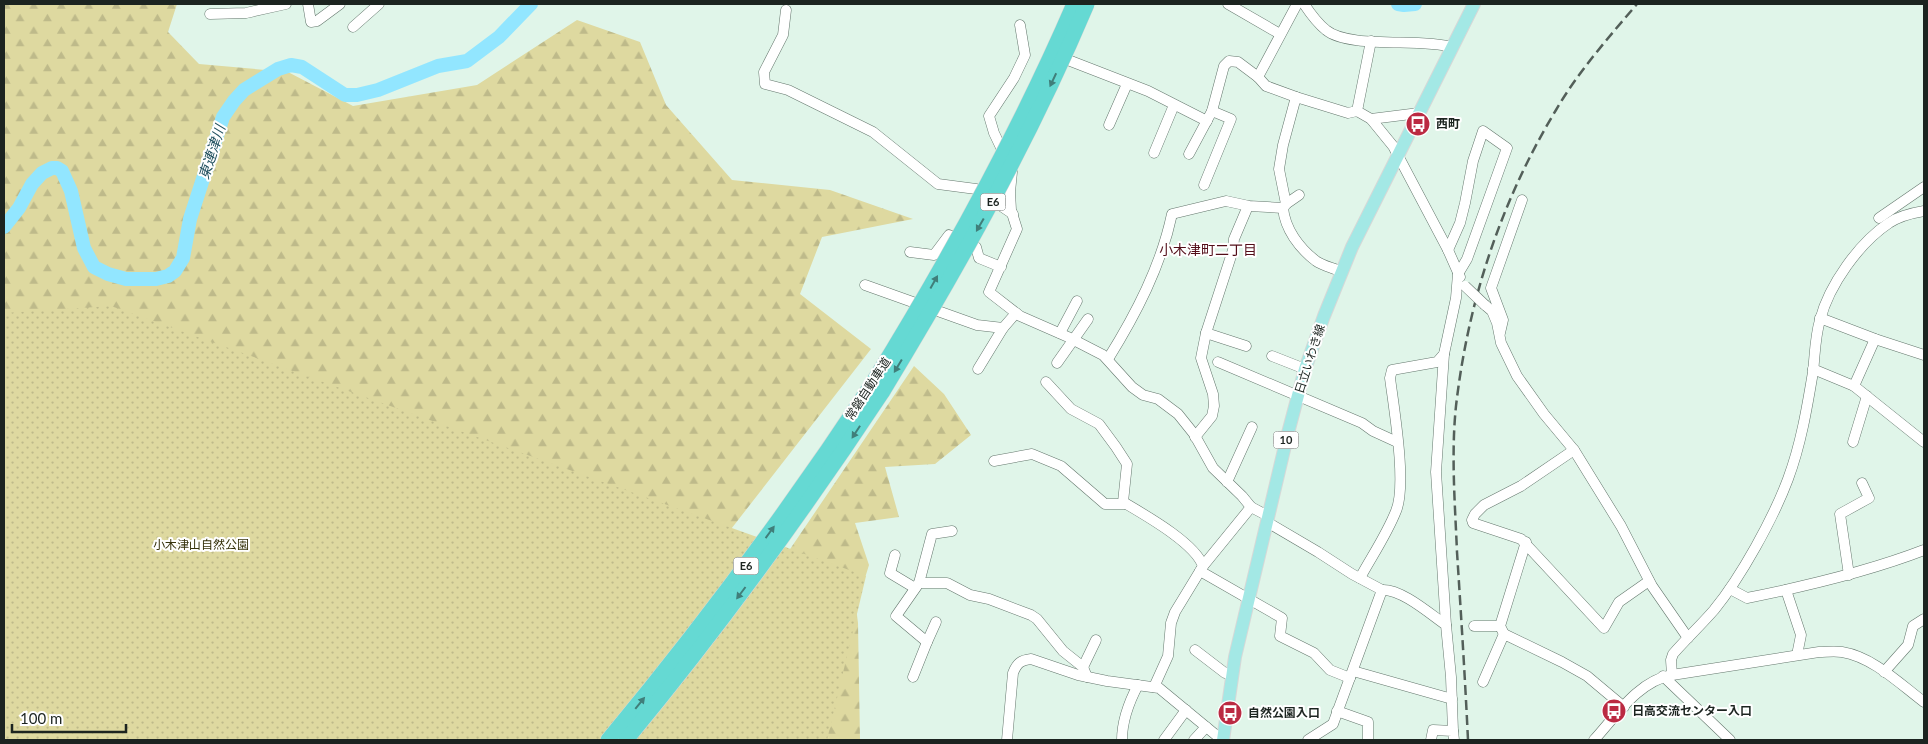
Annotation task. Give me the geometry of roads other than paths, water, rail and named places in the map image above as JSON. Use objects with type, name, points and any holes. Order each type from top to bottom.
[{"type":"highway","name":"常磐自動車道","points":[[626,740],[686,666],[760,568],[843,452],[918,309],[974,211],[1023,114],[1074,4]]},
{"type":"highway","name":"常磐自動車道","points":[[608,740],[676,657],[754,555],[929,315],[984,218],[1035,119],[1088,4]]},
{"type":"main road","name":"日立いわき線","points":[[1223,740],[1232,676],[1249,600],[1297,396],[1306,369],[1342,272],[1474,4]]},
{"type":"street","points":[[210,14],[246,13],[286,4]]},
{"type":"street","points":[[308,4],[311,22],[317,21],[340,4]]},
{"type":"street","points":[[353,27],[379,4]]},
{"type":"street","points":[[1228,4],[1280,34]]},
{"type":"street","points":[[1258,76],[1297,4]]},
{"type":"street","points":[[1304,4],[1327,31],[1344,39],[1430,43],[1452,47]]},
{"type":"street","points":[[786,10],[782,35],[764,72],[765,84],[788,90],[874,132],[938,184],[976,189],[1012,214]]},
{"type":"street","points":[[1020,25],[1024,55],[1014,78],[990,116],[994,133],[1012,172],[1010,192],[1012,214],[1017,230],[989,292],[1016,313],[1073,339],[1108,359],[1132,387],[1143,394],[1158,399],[1178,414],[1195,436],[1213,468],[1242,496],[1251,508],[1360,578],[1382,590],[1390,590],[1408,599],[1446,625]]},
{"type":"street","points":[[1357,111],[1371,41]]},
{"type":"street","points":[[1068,60],[1148,91],[1206,122]]},
{"type":"street","points":[[1189,154],[1212,111],[1224,66],[1229,61],[1238,62],[1258,76],[1266,86],[1348,113],[1357,111],[1371,119],[1387,137],[1398,155],[1465,286],[1492,312],[1497,322],[1501,343],[1517,376],[1544,414],[1574,450],[1621,526],[1649,581],[1688,638]]},
{"type":"street","points":[[1110,125],[1127,84]]},
{"type":"street","points":[[1296,97],[1283,145],[1279,169],[1284,221],[1298,243],[1317,262],[1342,272]]},
{"type":"street","points":[[1154,153],[1174,105]]},
{"type":"street","points":[[1204,185],[1231,119],[1212,111]]},
{"type":"street","points":[[1371,119],[1419,113]]},
{"type":"street","points":[[1431,740],[1433,730],[1454,736],[1436,472],[1444,354],[1456,298],[1458,274],[1467,259],[1507,148],[1483,131],[1473,161],[1464,210],[1448,250]]},
{"type":"street","points":[[1879,218],[1924,187]]},
{"type":"street","points":[[1667,675],[1673,654],[1714,610],[1730,589],[1762,534],[1788,479],[1805,420],[1816,336],[1828,297],[1864,243],[1889,223],[1921,211],[1914,194]]},
{"type":"street","points":[[1108,359],[1126,330],[1152,278],[1166,241],[1172,214],[1226,201],[1248,206],[1284,206],[1299,195]]},
{"type":"street","points":[[1499,336],[1504,320],[1491,288],[1522,200]]},
{"type":"street","points":[[1195,436],[1212,416],[1214,406],[1213,394],[1201,358],[1206,333],[1233,250],[1234,239],[1248,206]]},
{"type":"street","points":[[910,252],[934,255],[949,235],[976,247],[979,258],[1001,267]]},
{"type":"street","points":[[866,285],[977,325],[1003,328]]},
{"type":"street","points":[[1060,333],[1077,301]]},
{"type":"street","points":[[978,369],[1003,328],[1016,313]]},
{"type":"street","points":[[1820,318],[1924,355]]},
{"type":"street","points":[[1057,363],[1088,319]]},
{"type":"street","points":[[1206,333],[1246,346]]},
{"type":"street","points":[[1854,386],[1875,339]]},
{"type":"street","points":[[1360,578],[1397,510],[1400,472],[1390,378],[1392,370],[1436,362],[1444,354]]},
{"type":"street","points":[[1272,356],[1306,369]]},
{"type":"street","points":[[1218,362],[1362,423],[1373,431],[1397,442]]},
{"type":"street","points":[[1813,369],[1854,386],[1924,442]]},
{"type":"street","points":[[1046,382],[1071,409],[1099,424],[1127,464],[1123,502],[1168,530],[1200,557],[1201,569]]},
{"type":"street","points":[[1853,442],[1867,396]]},
{"type":"street","points":[[1227,482],[1252,427]]},
{"type":"street","points":[[1574,450],[1521,486],[1484,505],[1475,514],[1472,520],[1473,523],[1526,542],[1604,628],[1619,602],[1649,581]]},
{"type":"street","points":[[994,461],[1032,454],[1061,466],[1105,504],[1126,504]]},
{"type":"street","points":[[1849,575],[1840,514],[1870,498],[1862,483]]},
{"type":"street","points":[[1154,686],[1168,656],[1171,623],[1175,612],[1201,569],[1251,508]]},
{"type":"street","points":[[927,642],[896,616],[917,585],[932,534],[952,532]]},
{"type":"street","points":[[1483,682],[1502,630],[1526,542]]},
{"type":"street","points":[[1730,589],[1747,598],[1849,575],[1924,550]]},
{"type":"street","points":[[895,555],[890,572],[917,585],[947,583],[970,595],[989,599],[1031,615],[1037,619],[1063,651],[1085,672]]},
{"type":"street","points":[[1201,569],[1249,600],[1282,618],[1280,636],[1314,653],[1330,670],[1452,699]]},
{"type":"street","points":[[1308,740],[1332,724],[1382,590]]},
{"type":"street","points":[[1786,590],[1802,635],[1797,655]]},
{"type":"street","points":[[1884,672],[1908,646],[1913,626],[1924,619]]},
{"type":"street","points":[[913,677],[936,622]]},
{"type":"street","points":[[1474,626],[1502,630],[1562,662],[1587,676],[1624,707]]},
{"type":"street","points":[[1085,672],[1096,640]]},
{"type":"street","points":[[1195,650],[1225,673],[1232,676]]},
{"type":"street","points":[[1594,740],[1646,684],[1667,675],[1819,652],[1851,654],[1884,672],[1924,702]]},
{"type":"street","points":[[1007,740],[1013,673],[1017,664],[1023,660],[1031,659],[1138,685],[1154,686],[1164,691],[1223,740]]},
{"type":"street","points":[[1667,675],[1730,740]]},
{"type":"street","points":[[1122,740],[1122,730],[1129,703],[1138,685]]},
{"type":"street","points":[[1164,740],[1186,710]]},
{"type":"street","points":[[1337,711],[1368,722],[1368,740]]},
{"type":"street","points":[[1194,740],[1206,727]]},
{"type":"waterway","name":"東連津川","points":[[4,227],[19,208],[32,184],[42,173],[52,168],[57,168],[62,171],[71,191],[84,248],[94,267],[108,274],[126,279],[156,279],[168,276],[175,271],[183,258],[190,219],[223,117],[244,90],[278,69],[291,65],[302,67],[345,95],[357,95],[378,90],[438,66],[467,61],[499,37],[531,4]]},
{"type":"waterway","name":"東連津川","points":[[1398,4],[1415,4]]},
{"type":"railway","points":[[1468,740],[1454,497],[1454,461],[1456,406],[1469,328],[1478,290],[1503,216],[1536,145],[1574,82],[1637,4]]},
{"type":"place","name":"西町","points":[[1418,124]]},
{"type":"place","name":"日高交流センター入口","points":[[1614,711]]},
{"type":"place","name":"自然公園入口","points":[[1230,713]]},
{"type":"district","name":"小木津町二丁目","points":[[1208,250]]},
{"type":"park label","name":"小木津山自然公園","points":[[201,545]]}]
